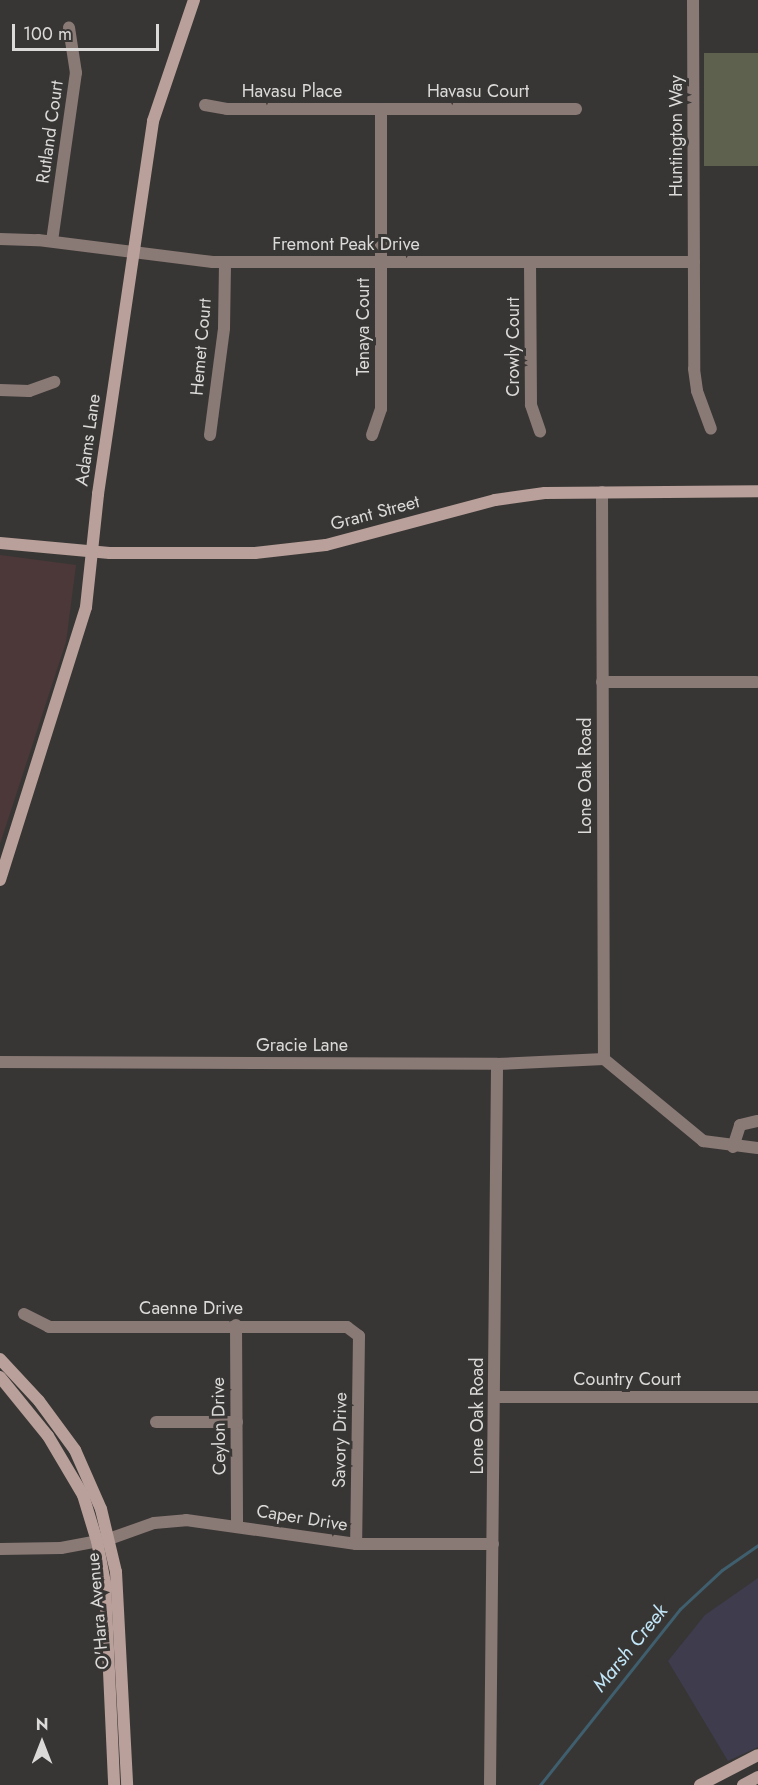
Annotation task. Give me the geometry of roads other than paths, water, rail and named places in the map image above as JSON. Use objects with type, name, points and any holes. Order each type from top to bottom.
[{"type":"street","name":"Adams Lane","points":[[0,880],[83,616],[153,121],[194,0]]},
{"type":"street","name":"Huntington Way","points":[[693,5],[694,369],[697,391],[711,429]]},
{"type":"street","name":"Rutland Court","points":[[52,241],[76,73],[69,28]]},
{"type":"street","name":"Havasu Place","points":[[205,105],[227,109],[381,109]]},
{"type":"street","name":"Havasu Court","points":[[381,109],[576,109]]},
{"type":"street","name":"Tenaya Court","points":[[372,435],[381,409],[381,109]]},
{"type":"street","name":"Fremont Peak Drive","points":[[0,239],[52,241],[225,263],[694,262]]},
{"type":"street","name":"Crowly Court","points":[[530,262],[531,405],[540,430]]},
{"type":"street","name":"Hemet Court","points":[[210,435],[224,328],[225,263]]},
{"type":"street","points":[[0,390],[29,391],[54,382]]},
{"type":"street","name":"Grant Street","points":[[0,543],[92,552],[289,550],[326,545],[495,500],[545,493],[758,491]]},
{"type":"street","name":"Lone Oak Road","points":[[602,492],[604,1059]]},
{"type":"street","points":[[602,682],[756,682]]},
{"type":"street","points":[[604,1059],[703,1141],[733,1147],[758,1148]]},
{"type":"street","name":"Gracie Lane","points":[[0,1062],[497,1064],[604,1059]]},
{"type":"street","name":"Lone Oak Road","points":[[490,1785],[493,1767],[497,1064]]},
{"type":"street","points":[[733,1147],[740,1125],[758,1121]]},
{"type":"street","name":"Caenne Drive","points":[[24,1314],[48,1327],[236,1325],[347,1327],[359,1336]]},
{"type":"street","name":"Ceylon Drive","points":[[236,1325],[237,1526]]},
{"type":"street","name":"Savory Drive","points":[[356,1544],[359,1336]]},
{"type":"street","name":"O'Hara Avenue","points":[[0,1359],[39,1401],[75,1450],[88,1475],[121,1628],[127,1785]]},
{"type":"street","name":"O'Hara Avenue","points":[[0,1377],[48,1436],[83,1496],[103,1540],[114,1785]]},
{"type":"street","name":"Country Court","points":[[495,1397],[758,1398]]},
{"type":"street","points":[[156,1422],[237,1422]]},
{"type":"street","name":"Caper Drive","points":[[0,1549],[61,1548],[103,1540],[154,1523],[186,1520],[356,1544],[494,1544]]},
{"type":"street","points":[[700,1785],[758,1755]]},
{"type":"street","points":[[743,1785],[758,1777]]},
{"type":"waterway","name":"Marsh Creek","points":[[540,1785],[680,1609],[722,1570],[758,1545]]}]
